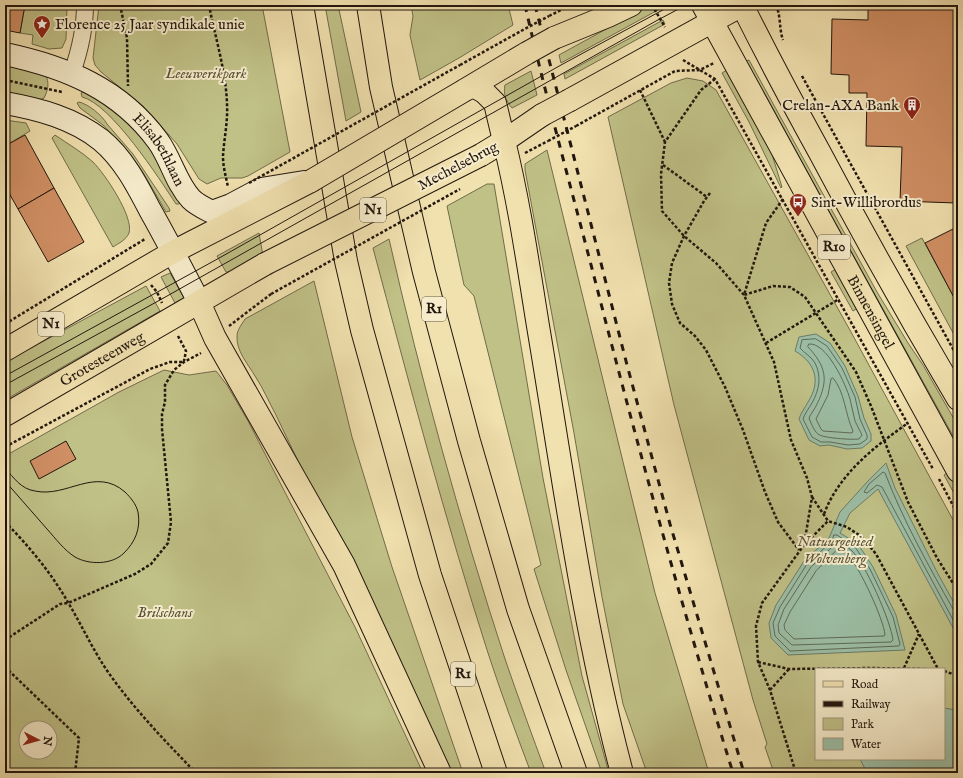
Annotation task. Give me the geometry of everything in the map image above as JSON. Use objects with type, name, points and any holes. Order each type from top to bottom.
[{"type":"main road","name":"R1","points":[[302,5],[346,261],[362,330],[388,430],[430,575],[496,773]]},
{"type":"main road","name":"R1","points":[[368,5],[383,94],[424,272],[467,433],[518,609],[576,773]]},
{"type":"main road","points":[[469,88],[554,38],[631,5]]},
{"type":"main road","name":"Mechelsebrug","points":[[199,302],[265,264],[481,155],[506,151],[542,115],[570,100],[707,14],[742,5]]},
{"type":"main road","name":"R10","points":[[742,5],[849,208],[958,399]]},
{"type":"main road","name":"Binnensingel","points":[[707,14],[948,474]]},
{"type":"main road","name":"Elisabethlaan","points":[[5,54],[45,63],[72,73],[109,94],[132,113],[158,141],[169,159],[182,186],[191,199],[200,206],[212,212],[251,196]]},
{"type":"main road","points":[[469,88],[484,92],[495,103],[506,151],[519,212],[584,597],[622,773]]},
{"type":"main road","name":"N1","points":[[5,350],[173,252],[251,196],[311,181],[469,88]]},
{"type":"main road","points":[[5,103],[59,116],[86,130],[101,140],[116,155],[128,171],[173,252],[199,302],[215,338],[344,565],[440,773]]},
{"type":"main road","name":"Grotesteenweg","points":[[5,415],[199,302]]},
{"type":"street","points":[[72,73],[82,41],[85,23],[85,5]]},
{"type":"path","points":[[120,5],[127,38],[128,88],[132,113]]},
{"type":"path","points":[[209,5],[224,76],[227,104],[226,133],[223,156],[228,189]]},
{"type":"path","points":[[251,196],[460,65],[571,5]]},
{"type":"path","points":[[776,5],[778,9],[781,34],[786,46]]},
{"type":"path","points":[[778,9],[782,5]]},
{"type":"path","points":[[506,151],[548,141],[675,71],[700,70],[715,79],[934,471]]},
{"type":"path","points":[[801,74],[958,358]]},
{"type":"path","points":[[715,79],[701,90],[665,142],[662,164],[662,211],[684,236],[716,263],[744,295],[774,362],[791,440],[812,497],[828,521],[846,527],[862,537],[876,554],[937,668]]},
{"type":"path","points":[[640,90],[665,142]]},
{"type":"path","points":[[662,164],[707,197]]},
{"type":"path","points":[[271,294],[464,186]]},
{"type":"path","points":[[710,193],[684,236],[672,263],[669,283],[672,304],[680,322],[695,336],[709,356],[725,387],[743,430],[765,492],[778,522],[799,550]]},
{"type":"path","points":[[744,295],[766,222],[783,199]]},
{"type":"path","points":[[5,324],[129,248]]},
{"type":"path","points":[[744,295],[772,286],[790,287],[805,297],[856,372],[908,502],[937,558],[958,592]]},
{"type":"path","points":[[766,343],[839,299]]},
{"type":"path","points":[[5,640],[60,604],[68,603],[140,571],[151,564],[168,542],[171,522],[162,429],[162,414],[165,402],[165,385],[174,370],[184,362],[186,351],[169,319]]},
{"type":"path","points":[[5,447],[150,368],[170,362],[184,362]]},
{"type":"path","points":[[824,514],[827,505],[848,475],[861,460],[884,440],[908,423]]},
{"type":"path","points":[[948,474],[958,514]]},
{"type":"path","points":[[804,545],[812,497]]},
{"type":"path","points":[[796,773],[770,690],[758,662],[756,626],[762,603],[799,550],[828,521]]},
{"type":"path","points":[[5,522],[29,548],[68,603],[84,633],[108,672],[135,708],[196,773]]},
{"type":"path","points":[[840,668],[904,668],[919,634]]},
{"type":"path","points":[[758,662],[789,669],[815,668]]},
{"type":"path","points":[[5,667],[79,738],[75,773]]},
{"type":"path","points":[[770,690],[789,669]]},
{"type":"path","points":[[945,671],[958,676]]},
{"type":"green space","points":[[25,5],[67,5],[66,39],[62,48],[49,49],[32,44],[33,35],[20,33]]},
{"type":"green space","name":"Leeuwerikpark","points":[[99,5],[262,5],[290,152],[242,178],[221,178],[207,184],[199,179],[177,144],[143,106],[101,72],[95,65],[93,58]]},
{"type":"green space","points":[[325,5],[338,5],[361,112],[346,121]]},
{"type":"green space","points":[[411,5],[508,5],[513,25],[420,80],[410,35],[413,16]]},
{"type":"green space","points":[[650,5],[655,5],[658,10],[561,63],[559,55]]},
{"type":"green space","points":[[663,20],[665,24],[565,79],[564,74]]},
{"type":"green space","points":[[749,60],[877,292],[923,365],[958,426],[958,445],[746,61]]},
{"type":"green space","points":[[5,61],[45,74],[48,80],[48,86],[44,98],[39,100],[5,94]]},
{"type":"green space","points":[[727,70],[771,151],[782,187],[781,188],[749,122],[722,73]]},
{"type":"green space","points":[[531,71],[537,95],[512,108],[508,103],[504,91],[505,85]]},
{"type":"green space","name":"Natuurgebied Wolvenberg","points":[[687,78],[703,81],[716,90],[851,332],[958,529],[958,773],[774,773],[765,747],[767,744],[753,700],[674,405],[608,117],[671,83]]},
{"type":"green space","points":[[87,91],[122,118],[142,136],[184,199],[179,204],[176,204],[134,143],[120,127],[107,113],[94,103],[82,97],[81,93]]},
{"type":"green space","points":[[79,102],[90,107],[102,117],[133,154],[170,211],[166,212],[131,155],[103,125],[80,108],[77,103]]},
{"type":"green space","points":[[5,120],[26,123],[30,131],[5,146]]},
{"type":"green space","points":[[55,135],[80,151],[93,162],[111,186],[123,207],[127,217],[129,233],[124,239],[113,247],[52,138]]},
{"type":"green space","points":[[547,150],[655,593],[709,773],[647,773],[623,704],[602,597],[574,433],[525,170],[525,164]]},
{"type":"green space","points":[[487,184],[494,184],[543,478],[582,676],[609,773],[602,773],[566,670],[534,569],[541,565],[474,296],[464,285],[447,206]]},
{"type":"green space","points":[[259,233],[263,256],[231,272],[226,272],[217,256]]},
{"type":"green space","points":[[922,238],[958,305],[958,342],[906,246]]},
{"type":"green space","points":[[389,239],[414,345],[472,555],[505,659],[546,773],[531,773],[493,668],[442,502],[373,248]]},
{"type":"green space","points":[[836,269],[858,308],[853,311],[831,272]]},
{"type":"green space","points":[[170,273],[184,298],[175,303],[161,277]]},
{"type":"green space","points":[[314,281],[352,437],[392,567],[463,773],[447,773],[276,415],[261,385],[238,347],[237,334],[245,319]]},
{"type":"green space","points":[[146,286],[160,311],[5,400],[5,362]]},
{"type":"green space","name":"Brilschans","points":[[164,370],[189,375],[216,371],[227,385],[248,421],[355,627],[423,773],[5,773],[5,456],[119,392]]},
{"type":"green space","points":[[948,472],[958,491],[958,496],[956,497],[944,475]]},
{"type":"water","points":[[816,334],[830,343],[845,366],[858,396],[864,418],[871,434],[871,441],[862,448],[847,449],[829,445],[820,446],[809,440],[799,419],[812,395],[815,380],[812,367],[808,361],[795,351],[799,337]]},
{"type":"water","points":[[886,463],[895,488],[938,574],[958,610],[958,637],[878,489],[850,513],[840,533],[858,544],[873,567],[896,615],[905,650],[788,655],[771,638],[769,623],[776,605],[804,561],[829,538],[840,512]]},
{"type":"water","points":[[945,708],[956,710],[958,712],[958,773],[867,773],[860,760],[945,760]]},
{"type":"building","points":[[5,5],[25,5],[20,33],[5,30]]},
{"type":"building","name":"Crelan-AXA Bank","points":[[868,5],[958,5],[958,184],[956,203],[900,201],[902,147],[866,146],[867,93],[849,93],[849,75],[831,74],[832,19],[868,20]]},
{"type":"building","points":[[25,135],[54,188],[18,209],[5,186],[5,146]]},
{"type":"building","points":[[54,188],[84,242],[48,262],[18,209]]},
{"type":"building","points":[[953,229],[958,239],[958,305],[925,243]]},
{"type":"building","points":[[66,441],[76,459],[39,479],[30,461]]},
{"type":"tram line","points":[[5,376],[221,257],[561,65],[672,5]]},
{"type":"tram line","points":[[5,385],[160,300],[686,5]]},
{"type":"tram line","points":[[5,468],[22,485],[35,491],[47,492],[92,482],[103,482],[114,485],[125,492],[136,506],[139,524],[134,540],[124,553],[113,560],[107,562],[81,560],[64,548],[5,481]]},
{"type":"railway","points":[[525,5],[550,110],[645,468],[696,651],[733,773]]},
{"type":"railway","points":[[535,5],[627,365],[670,524],[744,773]]},
{"type":"place","name":"Florence 25 Jaar syndikale unie","points":[[42,39]]},
{"type":"place","name":"Crelan-AXA Bank","points":[[912,120]]},
{"type":"place","name":"Sint-Willibrordus","points":[[798,217]]}]
